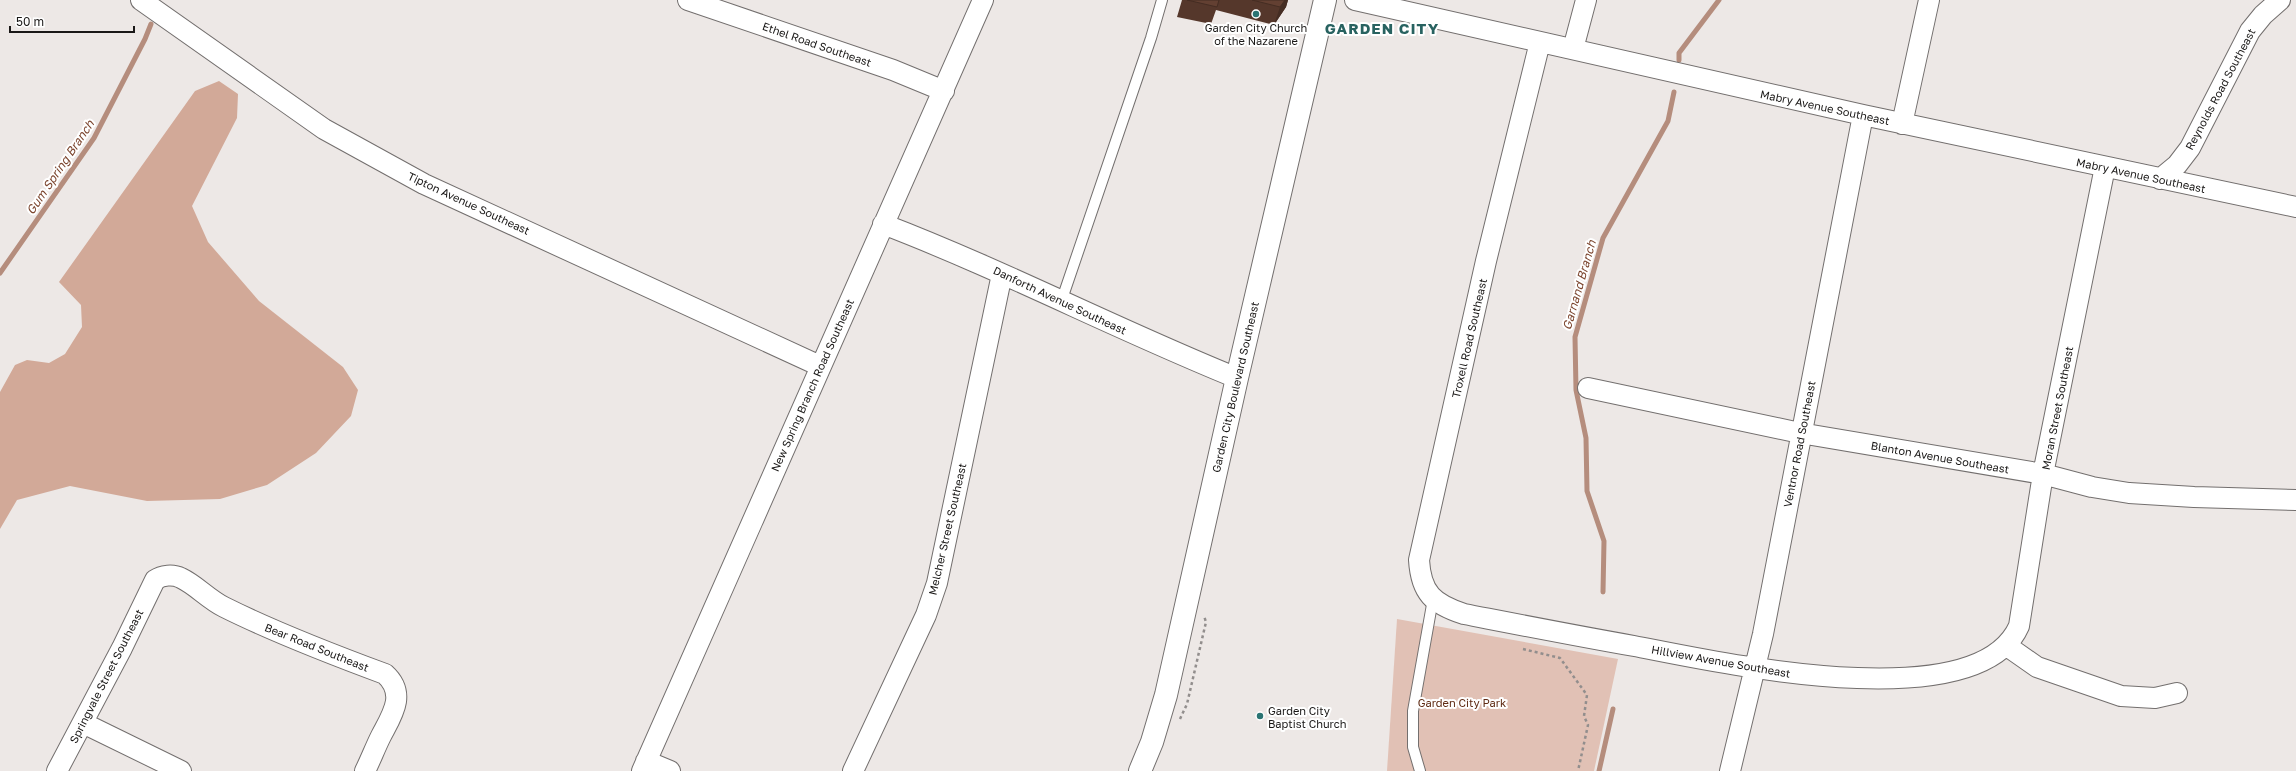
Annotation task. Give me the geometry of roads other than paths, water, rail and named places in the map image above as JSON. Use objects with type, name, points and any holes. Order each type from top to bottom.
[{"type":"street","name":"Tipton Avenue Southeast","points":[[141,0],[174,25],[324,129],[424,184],[820,366]]},
{"type":"street","name":"Ethel Road Southeast","points":[[688,0],[893,70],[944,91]]},
{"type":"street","name":"New Spring Branch Road Southeast","points":[[644,766],[983,0]]},
{"type":"street","name":"Garden City Boulevard Southeast","points":[[1140,771],[1152,742],[1166,695],[1324,0]]},
{"type":"street","name":"Mabry Avenue Southeast","points":[[1355,0],[1902,124],[2296,207]]},
{"type":"street","points":[[1573,49],[1586,0]]},
{"type":"street","points":[[1902,124],[1929,0]]},
{"type":"street","name":"Reynolds Road Southeast","points":[[2160,179],[2177,165],[2190,148],[2250,31],[2263,15],[2280,0]]},
{"type":"street","name":"Troxell Road Southeast","points":[[1464,614],[1444,608],[1433,599],[1425,588],[1420,574],[1419,560],[1484,269],[1540,42]]},
{"type":"street","name":"Ventnor Road Southeast","points":[[1730,771],[1755,669],[1862,115]]},
{"type":"street","name":"Moran Street Southeast","points":[[2007,646],[2019,626],[2043,474],[2105,167]]},
{"type":"street","name":"Danforth Avenue Southeast","points":[[884,224],[1002,274],[1061,302],[1237,378]]},
{"type":"street","name":"Melcher Street Southeast","points":[[853,771],[926,615],[937,583],[1002,274]]},
{"type":"street","name":"Blanton Avenue Southeast","points":[[1588,388],[1800,433],[2043,474],[2092,487],[2129,493],[2296,500]]},
{"type":"street","name":"Bear Road Southeast","points":[[155,580],[159,577],[169,575],[180,577],[222,606],[328,653],[385,674],[392,680],[396,690],[396,704],[393,715],[365,771]]},
{"type":"street","name":"Springvale Street Southeast","points":[[57,771],[155,580]]},
{"type":"street","name":"Hillview Avenue Southeast","points":[[1464,614],[1755,669],[1849,678],[1914,676],[1953,671],[1976,664],[2007,646]]},
{"type":"street","points":[[2007,646],[2037,667],[2121,696],[2155,698],[2177,693]]},
{"type":"street","points":[[82,723],[181,771]]},
{"type":"street","points":[[644,766],[670,771]]},
{"type":"lane","points":[[1061,302],[1151,38],[1162,0]]},
{"type":"lane","points":[[1420,771],[1413,747],[1413,711],[1433,599]]},
{"type":"waterway","name":"Garnand Branch","points":[[1679,60],[1679,53],[1719,0]]},
{"type":"waterway","name":"Gum Spring Branch","points":[[0,273],[94,138],[145,39],[151,24]]},
{"type":"waterway","name":"Garnand Branch","points":[[1603,592],[1604,541],[1587,491],[1586,438],[1576,390],[1575,337],[1603,238],[1668,121],[1674,92]]},
{"type":"waterway","name":"Garnand Branch","points":[[1599,771],[1613,709]]},
{"type":"place","name":"Garden City Church of the Nazarene","points":[[1256,14]]},
{"type":"place","name":"Garden City Baptist Church","points":[[1260,716]]},
{"type":"district","name":"GARDEN CITY","points":[[1382,28]]},
{"type":"park label","name":"Garden City Park","points":[[1462,702]]}]
